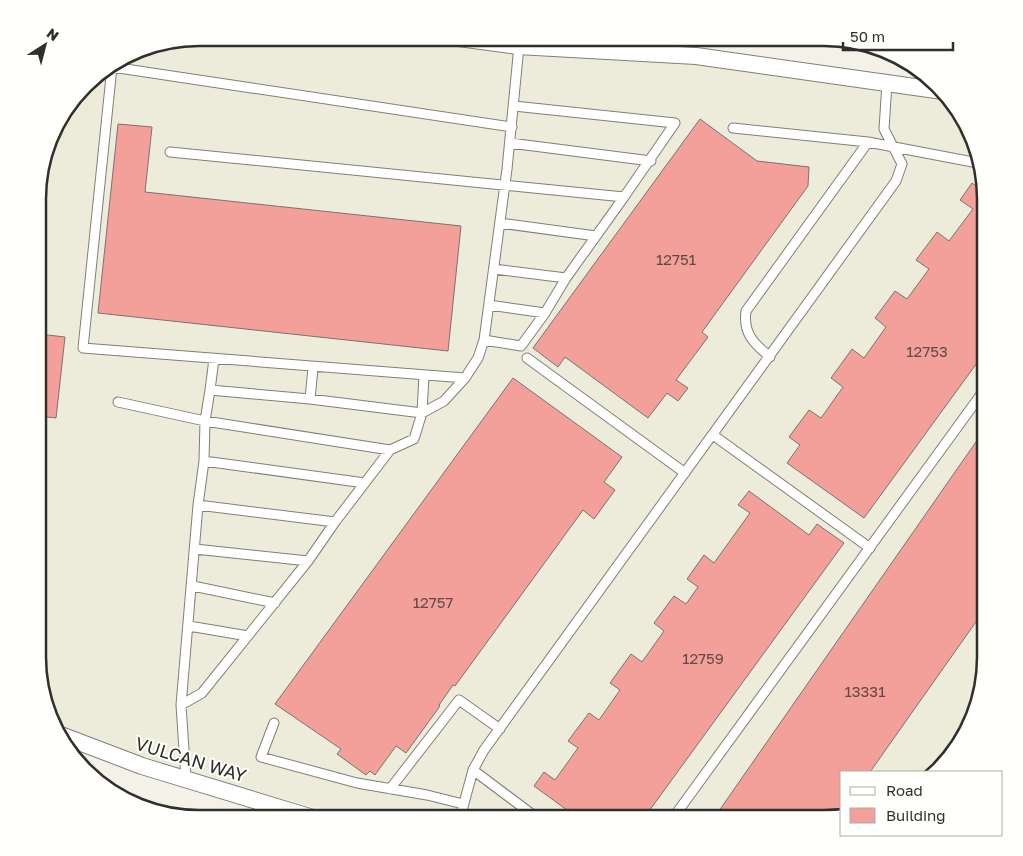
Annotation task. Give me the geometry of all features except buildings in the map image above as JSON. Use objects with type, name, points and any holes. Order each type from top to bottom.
[{"type":"street","points":[[537,47],[696,56],[931,90]]},
{"type":"street","name":"VULCAN WAY","points":[[70,739],[134,763],[286,810]]},
{"type":"lane","points":[[210,390],[310,399],[422,413],[444,401],[465,378],[478,358],[484,340],[505,186],[519,47]]},
{"type":"lane","points":[[121,68],[512,127]]},
{"type":"lane","points":[[111,74],[83,348],[313,368],[465,378]]},
{"type":"lane","points":[[462,810],[473,770],[500,729],[896,181],[902,164],[896,148],[888,140],[884,129],[887,83]]},
{"type":"lane","points":[[484,340],[521,346],[545,313],[566,278],[652,160],[675,123],[514,106]]},
{"type":"lane","points":[[733,128],[868,142],[972,162]]},
{"type":"lane","points":[[770,357],[756,345],[744,326],[746,311],[868,142]]},
{"type":"lane","points":[[510,143],[652,160]]},
{"type":"lane","points":[[170,152],[624,197]]},
{"type":"lane","points":[[500,223],[596,236]]},
{"type":"lane","points":[[494,268],[566,278]]},
{"type":"lane","points":[[489,305],[545,313]]},
{"type":"lane","points":[[527,358],[685,473]]},
{"type":"lane","points":[[186,779],[181,705],[193,586],[198,505],[204,461],[205,421],[214,359]]},
{"type":"lane","points":[[310,399],[313,368]]},
{"type":"lane","points":[[181,705],[202,693],[308,561],[334,522],[390,450],[414,439],[422,413],[424,375]]},
{"type":"lane","points":[[679,809],[976,401]]},
{"type":"lane","points":[[118,402],[205,421],[390,450]]},
{"type":"lane","points":[[713,435],[870,548]]},
{"type":"lane","points":[[204,461],[364,483]]},
{"type":"lane","points":[[198,505],[334,522]]},
{"type":"lane","points":[[195,549],[308,561]]},
{"type":"lane","points":[[193,586],[275,603]]},
{"type":"lane","points":[[189,626],[248,636]]},
{"type":"lane","points":[[390,789],[459,700],[500,729]]},
{"type":"lane","points":[[274,723],[262,757],[357,783],[463,804]]},
{"type":"lane","points":[[473,770],[526,809]]},
{"type":"shaded area","points":[[189,47],[575,47],[626,51],[930,89],[939,98],[961,131],[969,150],[976,189],[977,657],[974,687],[965,715],[951,742],[926,771],[840,771],[840,808],[834,809],[331,810],[199,777],[117,749],[64,728],[54,706],[49,687],[47,667],[46,199],[49,169],[62,131],[84,98],[98,84],[131,62],[150,54],[169,49]]},
{"type":"pier","points":[[750,47],[834,47],[864,51],[881,57],[802,54]]}]
